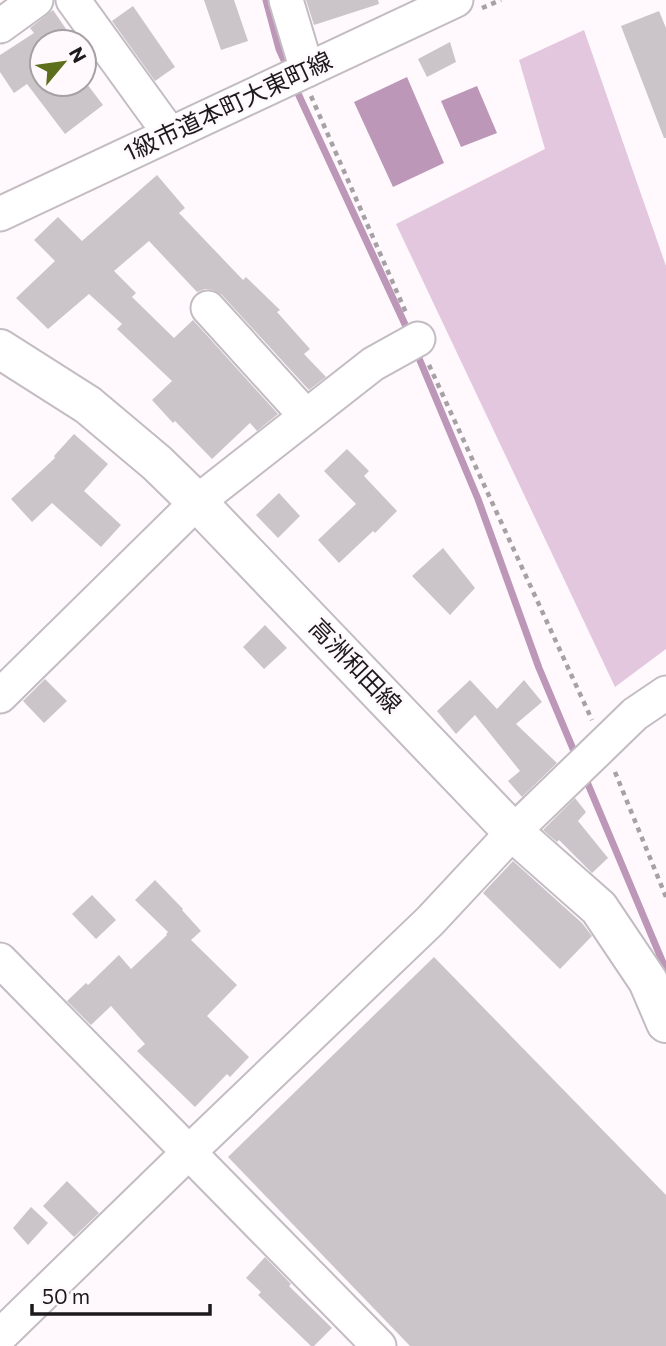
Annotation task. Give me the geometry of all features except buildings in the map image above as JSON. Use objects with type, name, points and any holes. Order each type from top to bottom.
[{"type":"main road","name":"高洲和田線","points":[[0,349],[88,405],[157,463],[513,832],[599,908],[648,981],[666,1023]]},
{"type":"street","points":[[0,26],[36,0]]},
{"type":"street","points":[[73,0],[170,134]]},
{"type":"street","points":[[286,0],[307,79]]},
{"type":"street","name":"1級市道本町大東町線","points":[[0,214],[170,134],[307,79],[456,0]]},
{"type":"street","points":[[208,308],[306,416]]},
{"type":"street","points":[[0,696],[197,502],[373,364],[418,339]]},
{"type":"street","points":[[0,1336],[430,921],[513,832],[635,714],[666,693]]},
{"type":"street","points":[[0,960],[379,1346]]},
{"type":"path","points":[[307,79],[418,339],[603,745],[666,897]]},
{"type":"shaded area","points":[[584,30],[666,266],[666,649],[615,687],[396,224],[545,149],[519,60]]},
{"type":"shaded area","points":[[407,77],[444,163],[393,187],[354,102]]},
{"type":"shaded area","points":[[477,86],[497,133],[461,147],[441,101]]},
{"type":"waterway","points":[[266,0],[279,49],[288,69]]},
{"type":"waterway","points":[[295,87],[409,333]]},
{"type":"waterway","points":[[416,351],[478,499],[539,668],[576,756]]},
{"type":"waterway","points":[[585,777],[666,970]]}]
